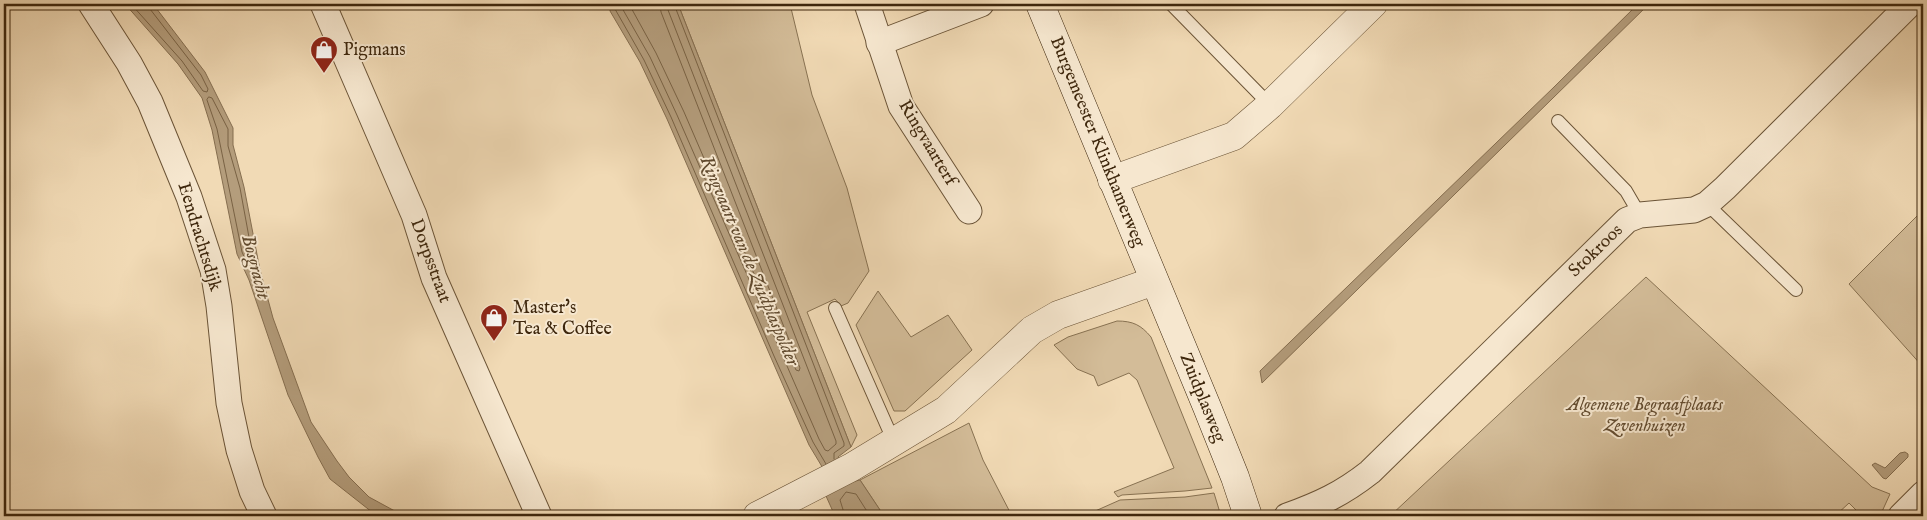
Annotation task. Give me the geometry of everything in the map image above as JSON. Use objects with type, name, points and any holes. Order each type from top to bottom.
[{"type":"street","name":"Eendrachtsdijk","points":[[91,4],[130,64],[146,94],[189,197],[213,270],[219,306],[229,403],[239,450],[252,491],[264,516]]},
{"type":"street","name":"Dorpsstraat","points":[[323,4],[414,215],[434,278],[539,516]]},
{"type":"street","name":"Ringvaarterf","points":[[867,4],[901,106],[969,211]]},
{"type":"street","points":[[879,43],[981,4]]},
{"type":"street","name":"Burgemeester Klinkhamerweg","points":[[1040,4],[1154,281]]},
{"type":"street","points":[[1112,180],[1234,136],[1270,105],[1373,4]]},
{"type":"street","name":"Stokroos","points":[[1287,516],[1331,500],[1370,472],[1627,220],[1640,215],[1694,210],[1707,204],[1910,4]]},
{"type":"street","points":[[757,516],[852,467],[946,410],[1032,330],[1058,314],[1154,281]]},
{"type":"street","name":"Zuidplasweg","points":[[1154,281],[1224,451],[1248,516]]},
{"type":"street","points":[[1901,516],[1923,494]]},
{"type":"lane","points":[[1171,4],[1270,105]]},
{"type":"lane","points":[[1558,121],[1626,191],[1640,215]]},
{"type":"lane","points":[[1707,204],[1796,290]]},
{"type":"lane","points":[[835,308],[894,442]]},
{"type":"green space","points":[[678,4],[790,4],[812,95],[847,188],[869,271],[848,303],[841,306],[835,299],[807,312],[857,435],[851,447]]},
{"type":"green space","points":[[1923,210],[1923,367],[1849,284]]},
{"type":"green space","name":"Algemene Begraafplaats Zevenhuizen","points":[[1646,277],[1872,487],[1890,494],[1880,516],[1852,516],[1857,511],[1849,503],[1835,516],[1390,516]]},
{"type":"green space","points":[[878,291],[911,337],[948,315],[972,350],[905,411],[894,411],[856,325]]},
{"type":"green space","points":[[1117,321],[1136,324],[1151,337],[1212,488],[1122,495],[1118,497],[1114,492],[1174,468],[1137,380],[1129,373],[1098,386],[1094,376],[1077,369],[1054,345],[1068,337]]},
{"type":"green space","points":[[969,423],[983,460],[1012,516],[884,516],[860,480]]},
{"type":"green space","points":[[1214,493],[1221,516],[1084,516],[1120,500],[1185,497]]},
{"type":"water","name":"Bosgracht","points":[[125,4],[153,4],[205,72],[233,128],[233,145],[244,187],[260,270],[273,318],[311,422],[349,477],[369,497],[404,516],[377,516],[330,479],[318,457],[288,395],[249,280],[237,254],[212,130],[202,98],[178,64]]},
{"type":"water","name":"Ringvaart van de Zuidplaspolder","points":[[610,4],[678,4],[851,447],[838,457],[851,482],[860,480],[884,516],[835,516],[826,496],[833,490],[809,445],[667,119],[640,62],[610,11]]},
{"type":"water","points":[[1638,4],[1649,4],[1262,383],[1260,371]]},
{"type":"water","points":[[1905,452],[1908,454],[1908,457],[1886,479],[1872,465],[1875,463],[1885,468],[1900,453]]},
{"type":"place","name":"Pigmans","points":[[324,74]]},
{"type":"place","name":"Master's Tea & Coffee","points":[[494,342]]}]
